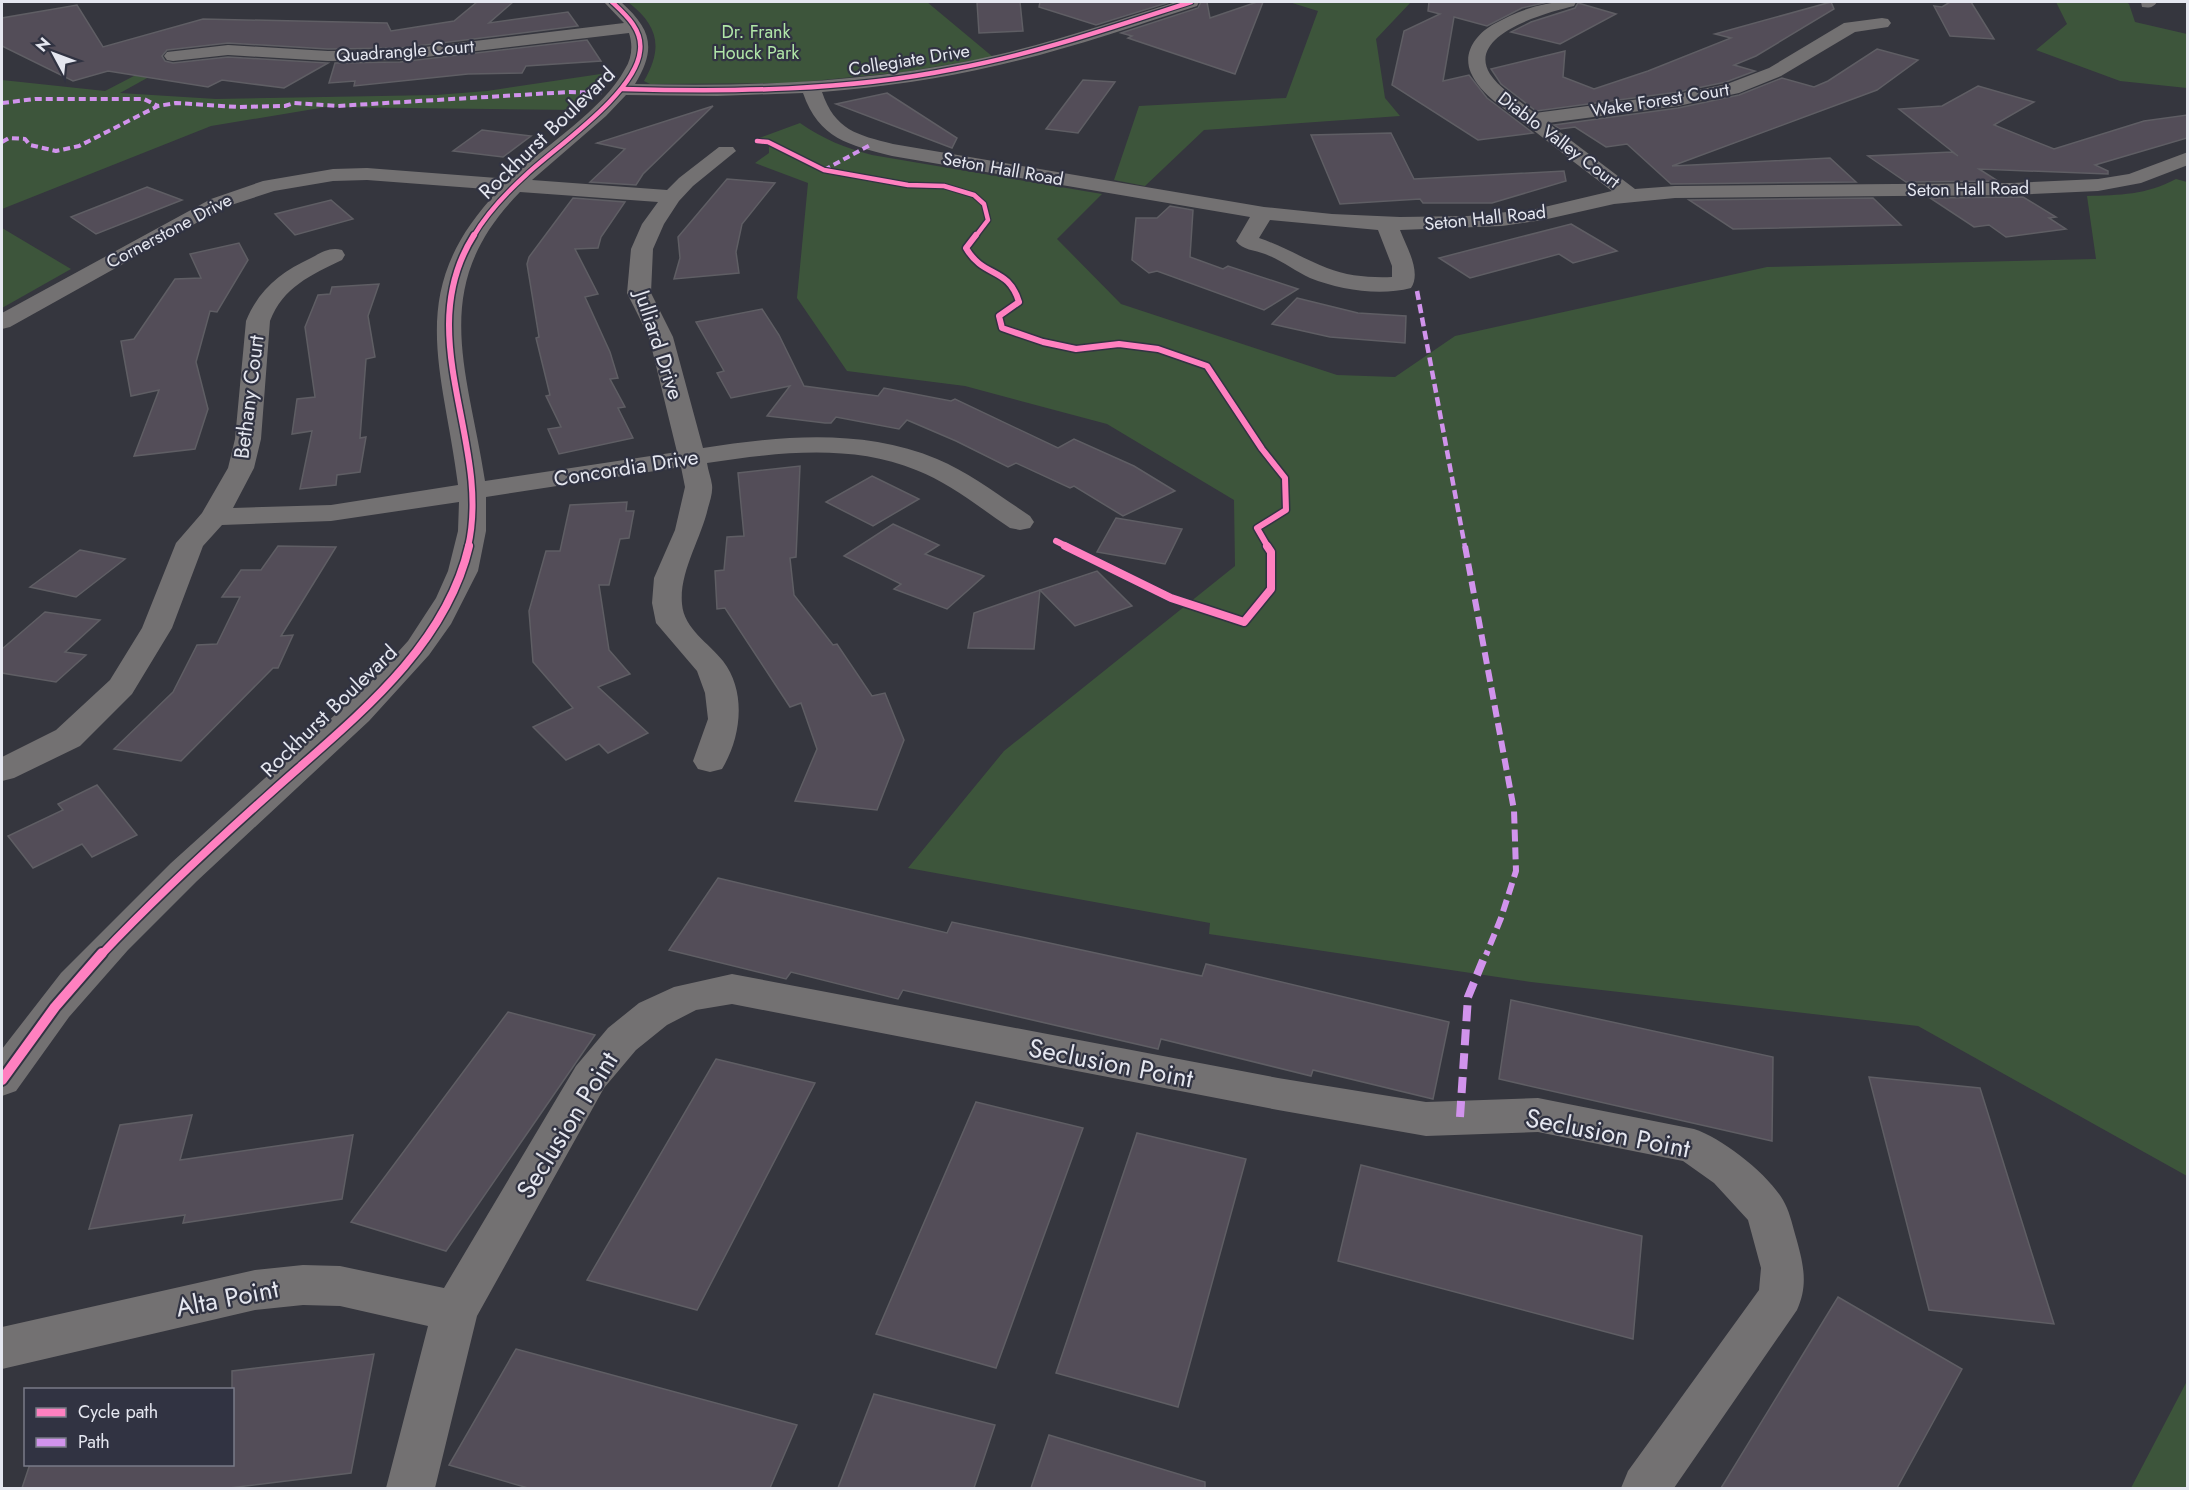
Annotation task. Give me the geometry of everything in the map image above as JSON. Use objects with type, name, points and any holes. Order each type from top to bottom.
[{"type":"street","points":[[612,2],[626,13],[636,27]]},
{"type":"street","name":"Collegiate Drive","points":[[622,89],[710,91],[811,88],[873,82],[997,61],[1191,2]]},
{"type":"street","name":"Diablo Valley Court","points":[[1568,2],[1510,20],[1487,36],[1476,57],[1478,68],[1487,84],[1630,195]]},
{"type":"street","name":"Wake Forest Court","points":[[1532,119],[1678,100],[1732,89],[1775,72],[1850,27],[1882,23]]},
{"type":"street","name":"Quadrangle Court","points":[[173,56],[228,50],[328,56],[400,55],[636,27]]},
{"type":"street","name":"Rockhurst Boulevard","points":[[2,1080],[37,1030],[75,983],[127,927],[370,703],[416,652],[444,610],[463,571],[472,537],[474,491],[447,345],[447,316],[456,273],[464,253],[491,212],[516,185],[622,89],[636,69],[641,54],[641,42],[636,27]]},
{"type":"street","points":[[1075,39],[1097,47],[1102,52]]},
{"type":"street","name":"Seton Hall Road","points":[[811,88],[821,117],[830,126],[844,135],[892,150],[1264,213],[1317,221],[1388,225],[1429,225],[1493,220],[1538,214],[1630,195],[1708,191],[2012,189],[2098,185],[2134,179],[2187,158]]},
{"type":"street","name":"Julliard Drive","points":[[710,761],[724,719],[721,693],[712,668],[689,645],[672,623],[667,603],[669,578],[689,530],[699,487],[664,348],[639,292],[642,249],[653,224],[672,196],[686,182],[726,151]]},
{"type":"street","name":"Cornerstone Drive","points":[[2,322],[218,203],[270,185],[333,175],[367,174],[672,196]]},
{"type":"street","points":[[1264,213],[1253,227],[1247,242],[1274,250],[1319,273],[1345,281],[1364,283],[1403,283],[1403,266],[1388,225]]},
{"type":"street","name":"Bethany Court","points":[[2,770],[68,738],[121,687],[156,628],[190,543],[214,517],[241,468],[248,439],[258,321],[263,305],[276,288],[294,275],[334,255]]},
{"type":"street","name":"Concordia Drive","points":[[214,517],[331,513],[794,444],[866,448],[926,464],[954,478],[1020,522]]},
{"type":"street","name":"Seclusion Point","points":[[411,1488],[455,1311],[590,1077],[621,1039],[653,1014],[688,997],[732,989],[1278,1095],[1426,1119],[1538,1115],[1694,1146],[1729,1170],[1767,1211],[1783,1268],[1780,1296],[1645,1488]]},
{"type":"street","name":"Alta Point","points":[[2,1348],[255,1290],[303,1285],[340,1286],[455,1311]]},
{"type":"green space","name":"Dr. Frank Houck Park","points":[[628,2],[927,2],[993,57],[904,72],[792,83],[650,84],[644,81],[654,58],[655,38],[646,20]]},
{"type":"green space","points":[[1289,2],[1411,2],[1376,39],[1385,98],[1400,116],[1204,130],[1145,186],[1114,180],[1139,106],[1286,98],[1318,11]]},
{"type":"green space","points":[[2056,2],[2126,2],[2129,4],[2135,22],[2187,34],[2187,88],[2120,81],[2036,50],[2067,24]]},
{"type":"green space","points":[[176,62],[120,93],[216,99],[436,95],[487,91],[614,72],[591,93],[580,110],[326,107],[211,126],[2,209],[2,80],[105,91],[157,64]]},
{"type":"green space","points":[[800,123],[834,142],[872,155],[1102,194],[1057,239],[1121,304],[1337,375],[1395,377],[1455,336],[1767,267],[2096,259],[2087,196],[2143,191],[2176,179],[2187,182],[2187,1176],[1918,1026],[1531,982],[1209,934],[1210,923],[908,868],[1004,751],[1235,566],[1234,500],[1107,424],[965,386],[847,371],[797,298],[808,183],[755,163],[769,153],[769,146],[759,138]]},
{"type":"green space","points":[[2,228],[71,269],[2,308]]},
{"type":"green space","points":[[2187,1381],[2187,1488],[2131,1488]]},
{"type":"building","points":[[477,2],[513,2],[489,23],[568,12],[578,26],[400,48],[328,49],[228,43],[167,50],[162,56],[165,61],[173,63],[228,57],[328,63],[284,88],[222,80],[208,87],[108,71],[73,81],[2,46],[2,18],[77,5],[103,47],[203,19],[387,23],[391,31],[454,21]]},
{"type":"building","points":[[977,2],[1020,2],[1023,31],[979,33]]},
{"type":"building","points":[[1040,2],[1170,2],[1096,25],[1039,7]]},
{"type":"building","points":[[1201,2],[1207,2],[1210,18],[1263,2],[1235,74],[1128,38],[1132,36],[1121,33],[1198,8]]},
{"type":"building","points":[[1429,2],[1548,2],[1522,8],[1487,26],[1454,17],[1443,81],[1469,75],[1487,98],[1533,133],[1478,140],[1392,85],[1404,31],[1440,14],[1428,11]]},
{"type":"building","points":[[1831,2],[1834,9],[1756,56],[1734,65],[1755,71],[1726,82],[1678,92],[1536,111],[1501,84],[1491,69],[1565,51],[1563,77],[1594,89],[1648,71],[1731,38],[1715,34]]},
{"type":"building","points":[[1950,2],[1971,2],[1994,39],[1950,36],[1934,6],[1942,7]]},
{"type":"building","points":[[1578,3],[1616,14],[1560,44],[1511,32],[1531,22],[1575,8]]},
{"type":"building","points":[[587,40],[601,61],[526,66],[522,73],[468,74],[354,86],[355,81],[329,83],[335,63],[400,62]]},
{"type":"building","points":[[1877,49],[1918,60],[1877,90],[1672,166],[1830,158],[1856,182],[1671,184],[1627,144],[1606,147],[1575,127],[1560,129],[1554,125],[1678,108],[1739,95],[1782,78],[1814,87],[1828,81]]},
{"type":"building","points":[[1083,80],[1115,82],[1078,133],[1046,129]]},
{"type":"building","points":[[1978,86],[2034,102],[1994,125],[2054,149],[2144,121],[2187,115],[2187,138],[2095,165],[2108,171],[2108,174],[1979,169],[1998,181],[1906,182],[1868,156],[1952,152],[1958,156],[1899,109],[1942,106]]},
{"type":"building","points":[[887,93],[957,138],[952,148],[836,104]]},
{"type":"building","points":[[713,106],[643,174],[636,185],[590,182],[625,149],[597,143]]},
{"type":"building","points":[[482,130],[531,136],[503,157],[453,151]]},
{"type":"building","points":[[1391,133],[1414,179],[1564,171],[1566,181],[1492,203],[1423,203],[1420,199],[1340,204],[1311,135]]},
{"type":"building","points":[[727,179],[775,183],[742,224],[736,252],[739,273],[674,279],[680,258],[678,237]]},
{"type":"building","points":[[147,187],[182,200],[96,234],[71,217]]},
{"type":"building","points":[[2023,197],[2056,217],[2049,218],[2066,229],[2006,237],[1989,225],[1974,227],[1930,198]]},
{"type":"building","points":[[573,198],[625,202],[601,237],[598,248],[575,249],[598,294],[585,297],[610,352],[618,378],[610,379],[625,407],[618,408],[633,438],[559,454],[548,429],[561,427],[546,396],[550,395],[536,338],[539,337],[527,264],[529,257]]},
{"type":"building","points":[[1873,198],[1901,225],[1733,229],[1689,200]]},
{"type":"building","points":[[331,200],[353,219],[295,235],[275,214]]},
{"type":"building","points":[[1170,206],[1193,210],[1190,257],[1223,269],[1228,266],[1298,289],[1264,310],[1157,271],[1149,273],[1132,260],[1136,218],[1157,218]]},
{"type":"building","points":[[1571,224],[1617,251],[1573,263],[1559,254],[1470,278],[1439,258]]},
{"type":"building","points":[[239,243],[248,260],[217,312],[210,311],[196,362],[208,409],[195,449],[134,456],[159,390],[131,396],[121,341],[134,339],[175,279],[201,278],[190,254]]},
{"type":"building","points":[[379,284],[368,316],[375,357],[366,359],[360,438],[366,437],[360,472],[337,475],[336,485],[300,489],[312,431],[292,434],[297,399],[315,397],[305,327],[318,295],[330,294],[332,287]]},
{"type":"building","points":[[1297,298],[1358,313],[1406,316],[1405,343],[1330,337],[1272,324]]},
{"type":"building","points":[[762,309],[779,335],[804,386],[878,396],[884,388],[951,401],[955,399],[1058,448],[1074,439],[1134,466],[1175,491],[1123,516],[1074,486],[1070,488],[1016,463],[1008,467],[907,420],[899,429],[836,417],[831,423],[825,423],[767,416],[790,386],[731,398],[717,373],[724,371],[696,322]]},
{"type":"building","points":[[800,466],[796,557],[790,558],[794,595],[833,645],[837,644],[872,696],[885,693],[904,740],[877,810],[795,801],[817,749],[801,703],[790,707],[725,608],[717,609],[715,571],[724,570],[727,537],[744,536],[738,473]]},
{"type":"building","points":[[872,476],[919,499],[873,526],[826,502]]},
{"type":"building","points":[[627,502],[626,511],[634,511],[629,538],[620,539],[609,585],[599,585],[609,650],[630,674],[598,687],[648,733],[608,753],[599,744],[566,760],[533,727],[573,708],[533,662],[529,611],[546,551],[560,551],[570,505]]},
{"type":"building","points":[[1116,518],[1182,529],[1165,564],[1097,552]]},
{"type":"building","points":[[893,524],[939,545],[925,554],[984,576],[947,609],[894,589],[901,584],[844,556]]},
{"type":"building","points":[[278,546],[336,547],[281,636],[293,635],[278,668],[273,668],[181,761],[114,749],[173,692],[197,645],[217,644],[240,597],[222,597],[241,570],[261,570]]},
{"type":"building","points":[[80,550],[125,559],[76,597],[30,587]]},
{"type":"building","points":[[1097,571],[1132,606],[1075,626],[1040,590]]},
{"type":"building","points":[[1040,590],[1034,649],[968,648],[974,613]]},
{"type":"building","points":[[45,612],[100,620],[65,652],[86,655],[56,682],[2,673],[2,649]]},
{"type":"building","points":[[97,785],[137,835],[92,857],[82,844],[33,868],[8,836],[63,810],[58,804]]},
{"type":"building","points":[[718,878],[947,933],[952,922],[1202,976],[1206,964],[1449,1022],[1433,1099],[1313,1070],[1311,1076],[1161,1039],[1158,1049],[903,990],[898,999],[791,972],[786,979],[669,950]]},
{"type":"building","points":[[1511,1000],[1773,1057],[1772,1141],[1499,1079]]},
{"type":"building","points":[[508,1012],[595,1035],[446,1251],[351,1222]]},
{"type":"building","points":[[716,1059],[815,1083],[697,1310],[587,1280]]},
{"type":"building","points":[[1869,1077],[1980,1088],[2054,1324],[1929,1310]]},
{"type":"building","points":[[976,1102],[1083,1128],[996,1368],[876,1334]]},
{"type":"building","points":[[192,1115],[180,1160],[353,1135],[342,1199],[183,1223],[185,1215],[89,1229],[120,1125]]},
{"type":"building","points":[[1137,1133],[1246,1159],[1178,1407],[1056,1373]]},
{"type":"building","points":[[1361,1165],[1642,1236],[1633,1339],[1338,1261]]},
{"type":"building","points":[[1838,1297],[1962,1369],[1897,1488],[1721,1488]]},
{"type":"building","points":[[516,1349],[797,1425],[770,1488],[528,1488],[449,1465]]},
{"type":"building","points":[[374,1354],[351,1473],[229,1488],[22,1488],[29,1466],[234,1466],[232,1371]]},
{"type":"building","points":[[874,1394],[995,1425],[974,1488],[838,1488]]},
{"type":"building","points":[[1049,1435],[1205,1482],[1205,1488],[1031,1488]]},
{"type":"marked path","points":[[2,142],[9,138],[25,139],[30,145],[56,151],[79,146],[158,106],[176,103],[238,107],[285,106],[294,103],[337,106],[569,92],[602,93]]},
{"type":"marked path","points":[[2,103],[35,99],[144,99],[158,106]]},
{"type":"marked path","points":[[824,170],[872,144]]},
{"type":"marked path","points":[[1417,291],[1514,810],[1516,871],[1501,918],[1468,997],[1460,1117]]},
{"type":"cycle path","points":[[2,1080],[55,1007],[101,954],[184,872],[379,692],[419,648],[451,598],[463,571],[472,531],[472,491],[452,371],[448,331],[451,291],[464,252],[492,210],[528,173],[614,97],[636,67],[640,51],[639,35],[630,18],[612,2]]},
{"type":"cycle path","points":[[622,89],[764,90],[859,83],[953,70],[1023,54],[1191,2]]},
{"type":"cycle path","points":[[757,141],[768,142],[824,170],[908,185],[944,186],[974,195],[984,204],[988,220],[966,248],[977,264],[1008,280],[1019,302],[999,316],[1002,328],[1043,342],[1076,349],[1119,344],[1158,349],[1184,356],[1207,366],[1262,449],[1285,478],[1286,510],[1257,528],[1271,552],[1271,589],[1244,622],[1219,616],[1171,598],[1124,577],[1056,541]]}]
